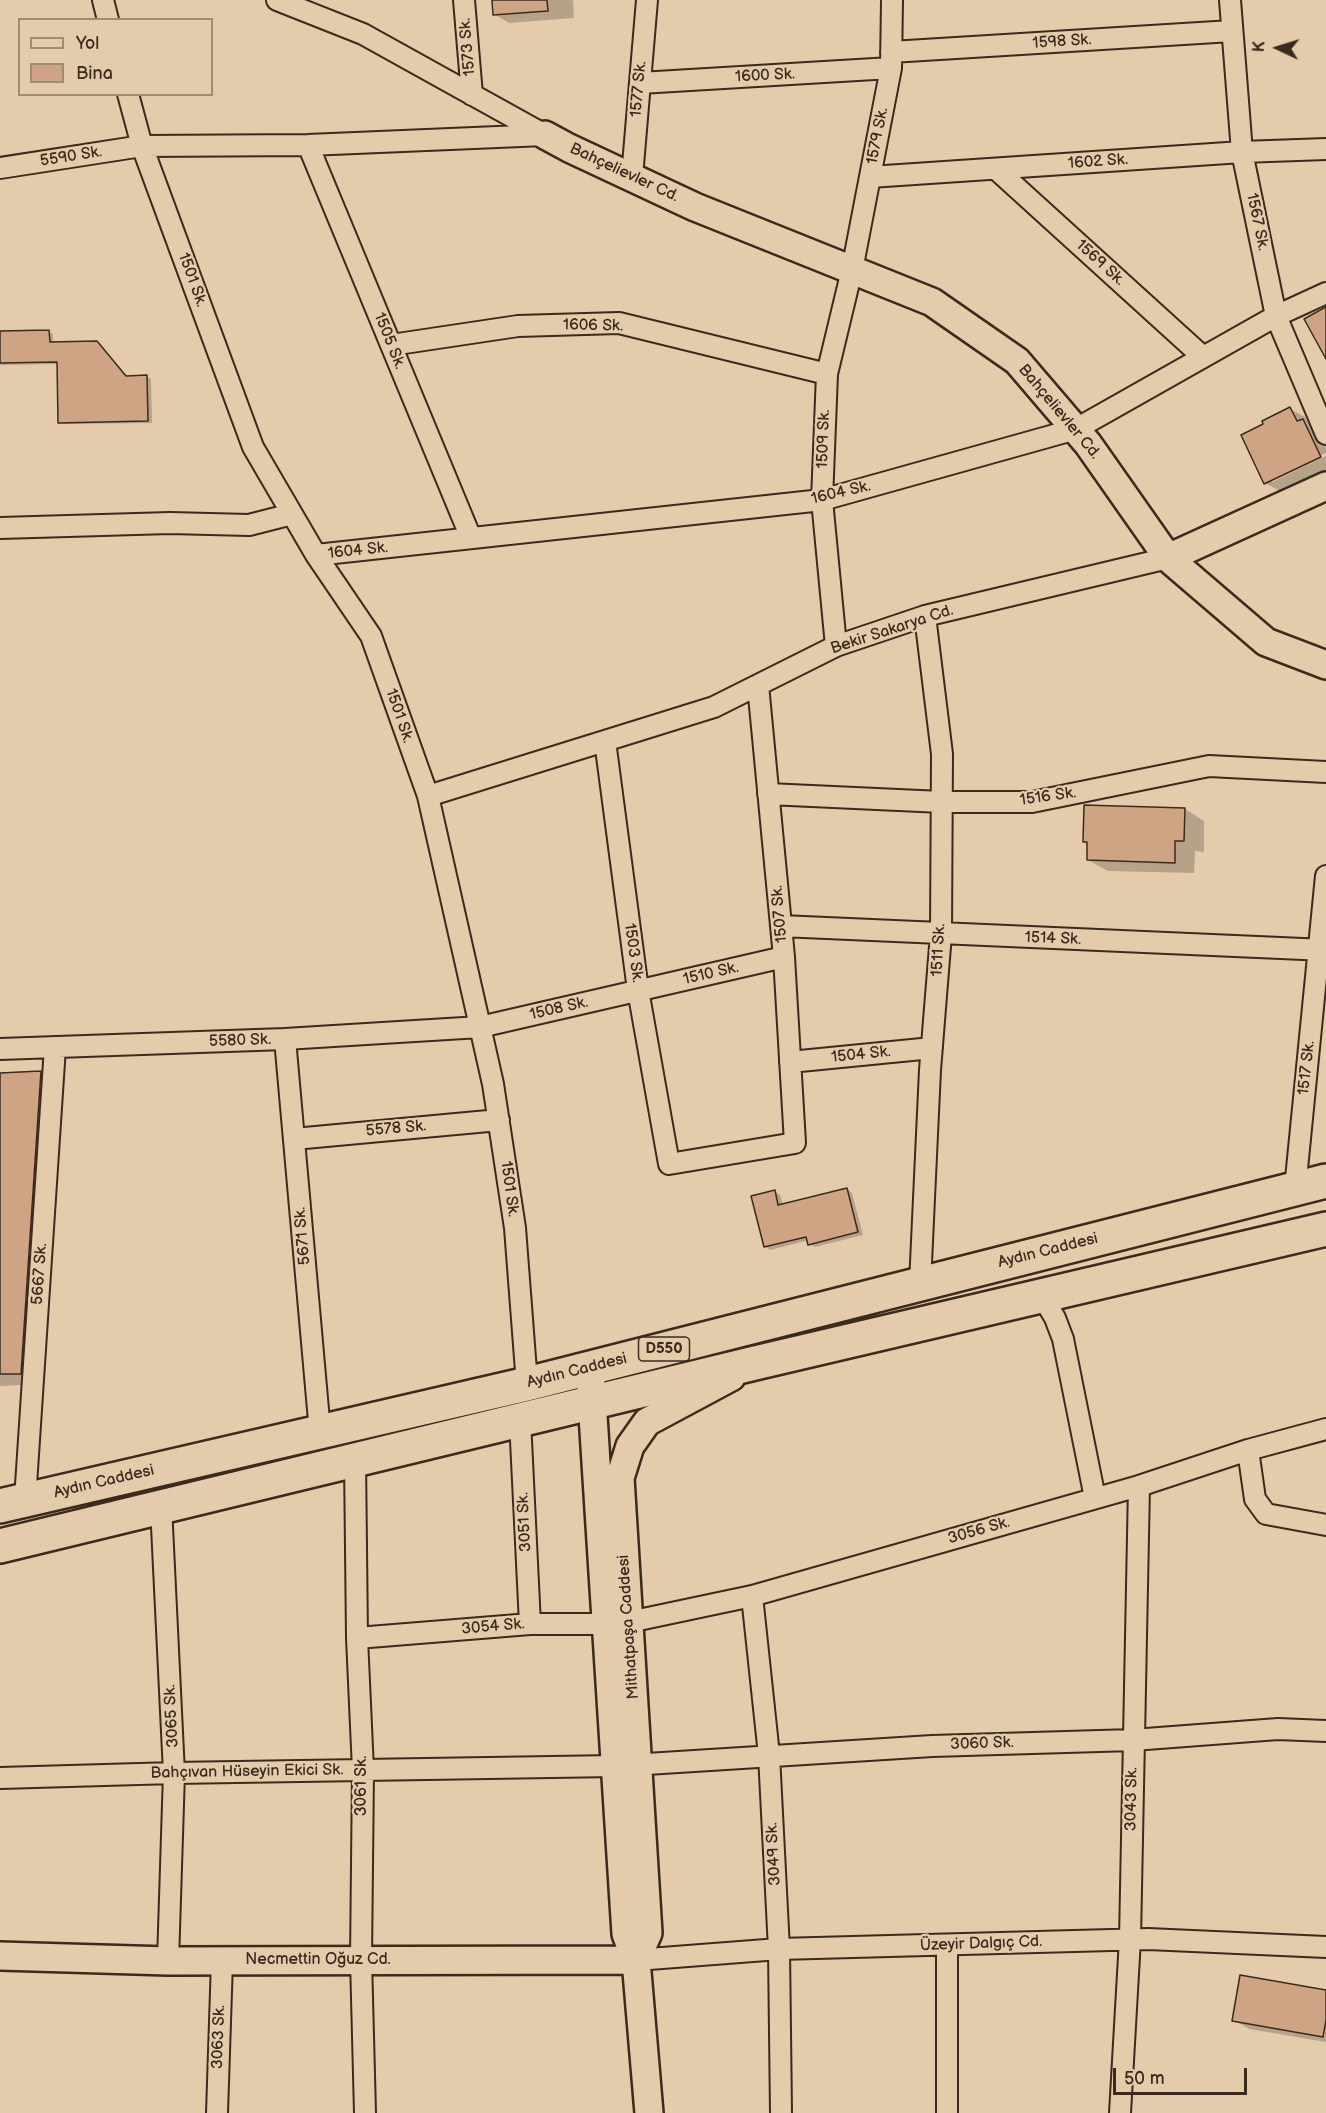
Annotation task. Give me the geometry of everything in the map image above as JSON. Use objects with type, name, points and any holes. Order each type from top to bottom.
[{"type":"highway","name":"Aydın Caddesi","points":[[13,1503],[527,1384],[1311,1185]]},
{"type":"highway","name":"Aydın Caddesi","points":[[0,1546],[592,1402],[1326,1229]]},
{"type":"main road","name":"Bahçelievler Cd.","points":[[545,135],[695,207],[932,302],[1017,361],[1088,444],[1168,558],[1266,642],[1326,665]]},
{"type":"main road","name":"Bekir Sakarya Cd.","points":[[1168,558],[1326,486]]},
{"type":"main road","name":"Mithatpaşa Caddesi","points":[[618,1623],[620,1478],[630,1446],[647,1422],[756,1363]]},
{"type":"main road","name":"Mithatpaşa Caddesi","points":[[590,1368],[618,1623],[626,1765],[648,1933],[636,1960],[649,2113]]},
{"type":"main road","name":"Necmettin Oğuz Cd.","points":[[0,1956],[168,1961],[636,1960]]},
{"type":"street","points":[[103,0],[108,18]]},
{"type":"street","points":[[277,0],[307,6],[363,34],[545,135]]},
{"type":"street","name":"1573 Sk.","points":[[464,0],[472,95]]},
{"type":"street","name":"1577 Sk.","points":[[632,177],[647,0]]},
{"type":"street","name":"1579 Sk.","points":[[852,270],[891,60],[892,0]]},
{"type":"street","name":"1567 Sk.","points":[[1230,0],[1242,152],[1276,316],[1326,434]]},
{"type":"street","name":"1598 Sk.","points":[[891,60],[1233,31]]},
{"type":"street","name":"1600 Sk.","points":[[640,83],[891,60]]},
{"type":"street","name":"1501 Sk.","points":[[129,96],[142,146],[253,447],[316,555],[371,636],[428,796],[493,1083],[515,1228],[527,1384]]},
{"type":"street","name":"5590 Sk.","points":[[0,168],[142,146],[308,145],[545,135]]},
{"type":"street","name":"1505 Sk.","points":[[308,145],[471,538]]},
{"type":"street","name":"1602 Sk.","points":[[870,177],[1242,152],[1326,149]]},
{"type":"street","name":"1569 Sk.","points":[[996,169],[1203,357]]},
{"type":"street","name":"1509 Sk.","points":[[836,646],[822,500],[827,374],[852,270]]},
{"type":"street","name":"1604 Sk.","points":[[316,555],[822,500],[1076,429],[1276,316],[1326,293]]},
{"type":"street","name":"1606 Sk.","points":[[391,345],[518,326],[619,323],[827,374]]},
{"type":"street","points":[[0,528],[170,523],[249,525],[292,514]]},
{"type":"street","name":"Bekir Sakarya Cd.","points":[[428,796],[714,707],[836,646],[925,616],[1168,558]]},
{"type":"street","name":"1511 Sk.","points":[[920,1284],[932,1048],[941,934],[942,802],[942,754],[925,616]]},
{"type":"street","name":"1507 Sk.","points":[[759,685],[784,957],[795,1143]]},
{"type":"street","name":"1503 Sk.","points":[[605,741],[638,990],[669,1164],[795,1143]]},
{"type":"street","name":"1516 Sk.","points":[[768,794],[942,802],[1032,802],[1209,766],[1326,772]]},
{"type":"street","name":"1517 Sk.","points":[[1311,1185],[1326,876]]},
{"type":"street","name":"1514 Sk.","points":[[781,926],[1322,950]]},
{"type":"street","name":"1510 Sk.","points":[[638,990],[784,957]]},
{"type":"street","name":"1508 Sk.","points":[[480,1027],[638,990]]},
{"type":"street","name":"5580 Sk.","points":[[0,1049],[285,1040],[480,1027]]},
{"type":"street","name":"5671 Sk.","points":[[285,1040],[320,1432]]},
{"type":"street","name":"5667 Sk.","points":[[13,1503],[55,1047]]},
{"type":"street","name":"1504 Sk.","points":[[790,1062],[932,1048]]},
{"type":"street","name":"5578 Sk.","points":[[294,1139],[499,1120]]},
{"type":"street","points":[[1042,1296],[1064,1338],[1095,1498]]},
{"type":"street","name":"3051 Sk.","points":[[520,1420],[531,1624]]},
{"type":"street","name":"3056 Sk.","points":[[618,1623],[752,1596],[1139,1486],[1248,1450],[1326,1429]]},
{"type":"street","points":[[1248,1450],[1255,1498],[1266,1514],[1326,1525]]},
{"type":"street","name":"3061 Sk.","points":[[356,1459],[357,1638],[363,1770],[361,1959],[365,2113]]},
{"type":"street","name":"3043 Sk.","points":[[1120,2113],[1130,1939],[1139,1486]]},
{"type":"street","name":"3065 Sk.","points":[[161,1506],[174,1773],[168,1961]]},
{"type":"street","name":"3049 Sk.","points":[[752,1596],[769,1755],[779,1949],[781,2113]]},
{"type":"street","name":"3054 Sk.","points":[[357,1638],[531,1624],[618,1623]]},
{"type":"street","name":"3060 Sk.","points":[[626,1765],[933,1746],[1133,1740],[1278,1729],[1326,1731]]},
{"type":"street","name":"Bahçıvan Hüseyin Ekici Sk.","points":[[0,1778],[626,1765]]},
{"type":"street","name":"Üzeyir Dalgıç Cd.","points":[[636,1960],[779,1949],[1130,1939],[1326,1947]]},
{"type":"street","points":[[947,1945],[947,2113]]},
{"type":"street","name":"3063 Sk.","points":[[217,2113],[222,1961]]},
{"type":"building","points":[[492,0],[547,0],[548,11],[493,15]]},
{"type":"building","points":[[1326,307],[1326,359],[1304,319]]},
{"type":"building","points":[[49,330],[50,342],[97,341],[126,376],[147,375],[148,421],[58,423],[57,362],[0,363],[0,331]]},
{"type":"building","points":[[1290,407],[1297,421],[1303,419],[1321,457],[1264,484],[1241,435]]},
{"type":"building","points":[[1084,805],[1185,808],[1184,841],[1175,841],[1175,863],[1087,860],[1087,842],[1083,842]]},
{"type":"building","points":[[41,1071],[21,1374],[0,1374],[0,1073]]},
{"type":"building","points":[[847,1188],[858,1232],[808,1245],[806,1237],[764,1247],[751,1196],[775,1190],[778,1205]]},
{"type":"building","points":[[1240,1975],[1326,1990],[1326,2020],[1323,2037],[1232,2021]]}]
